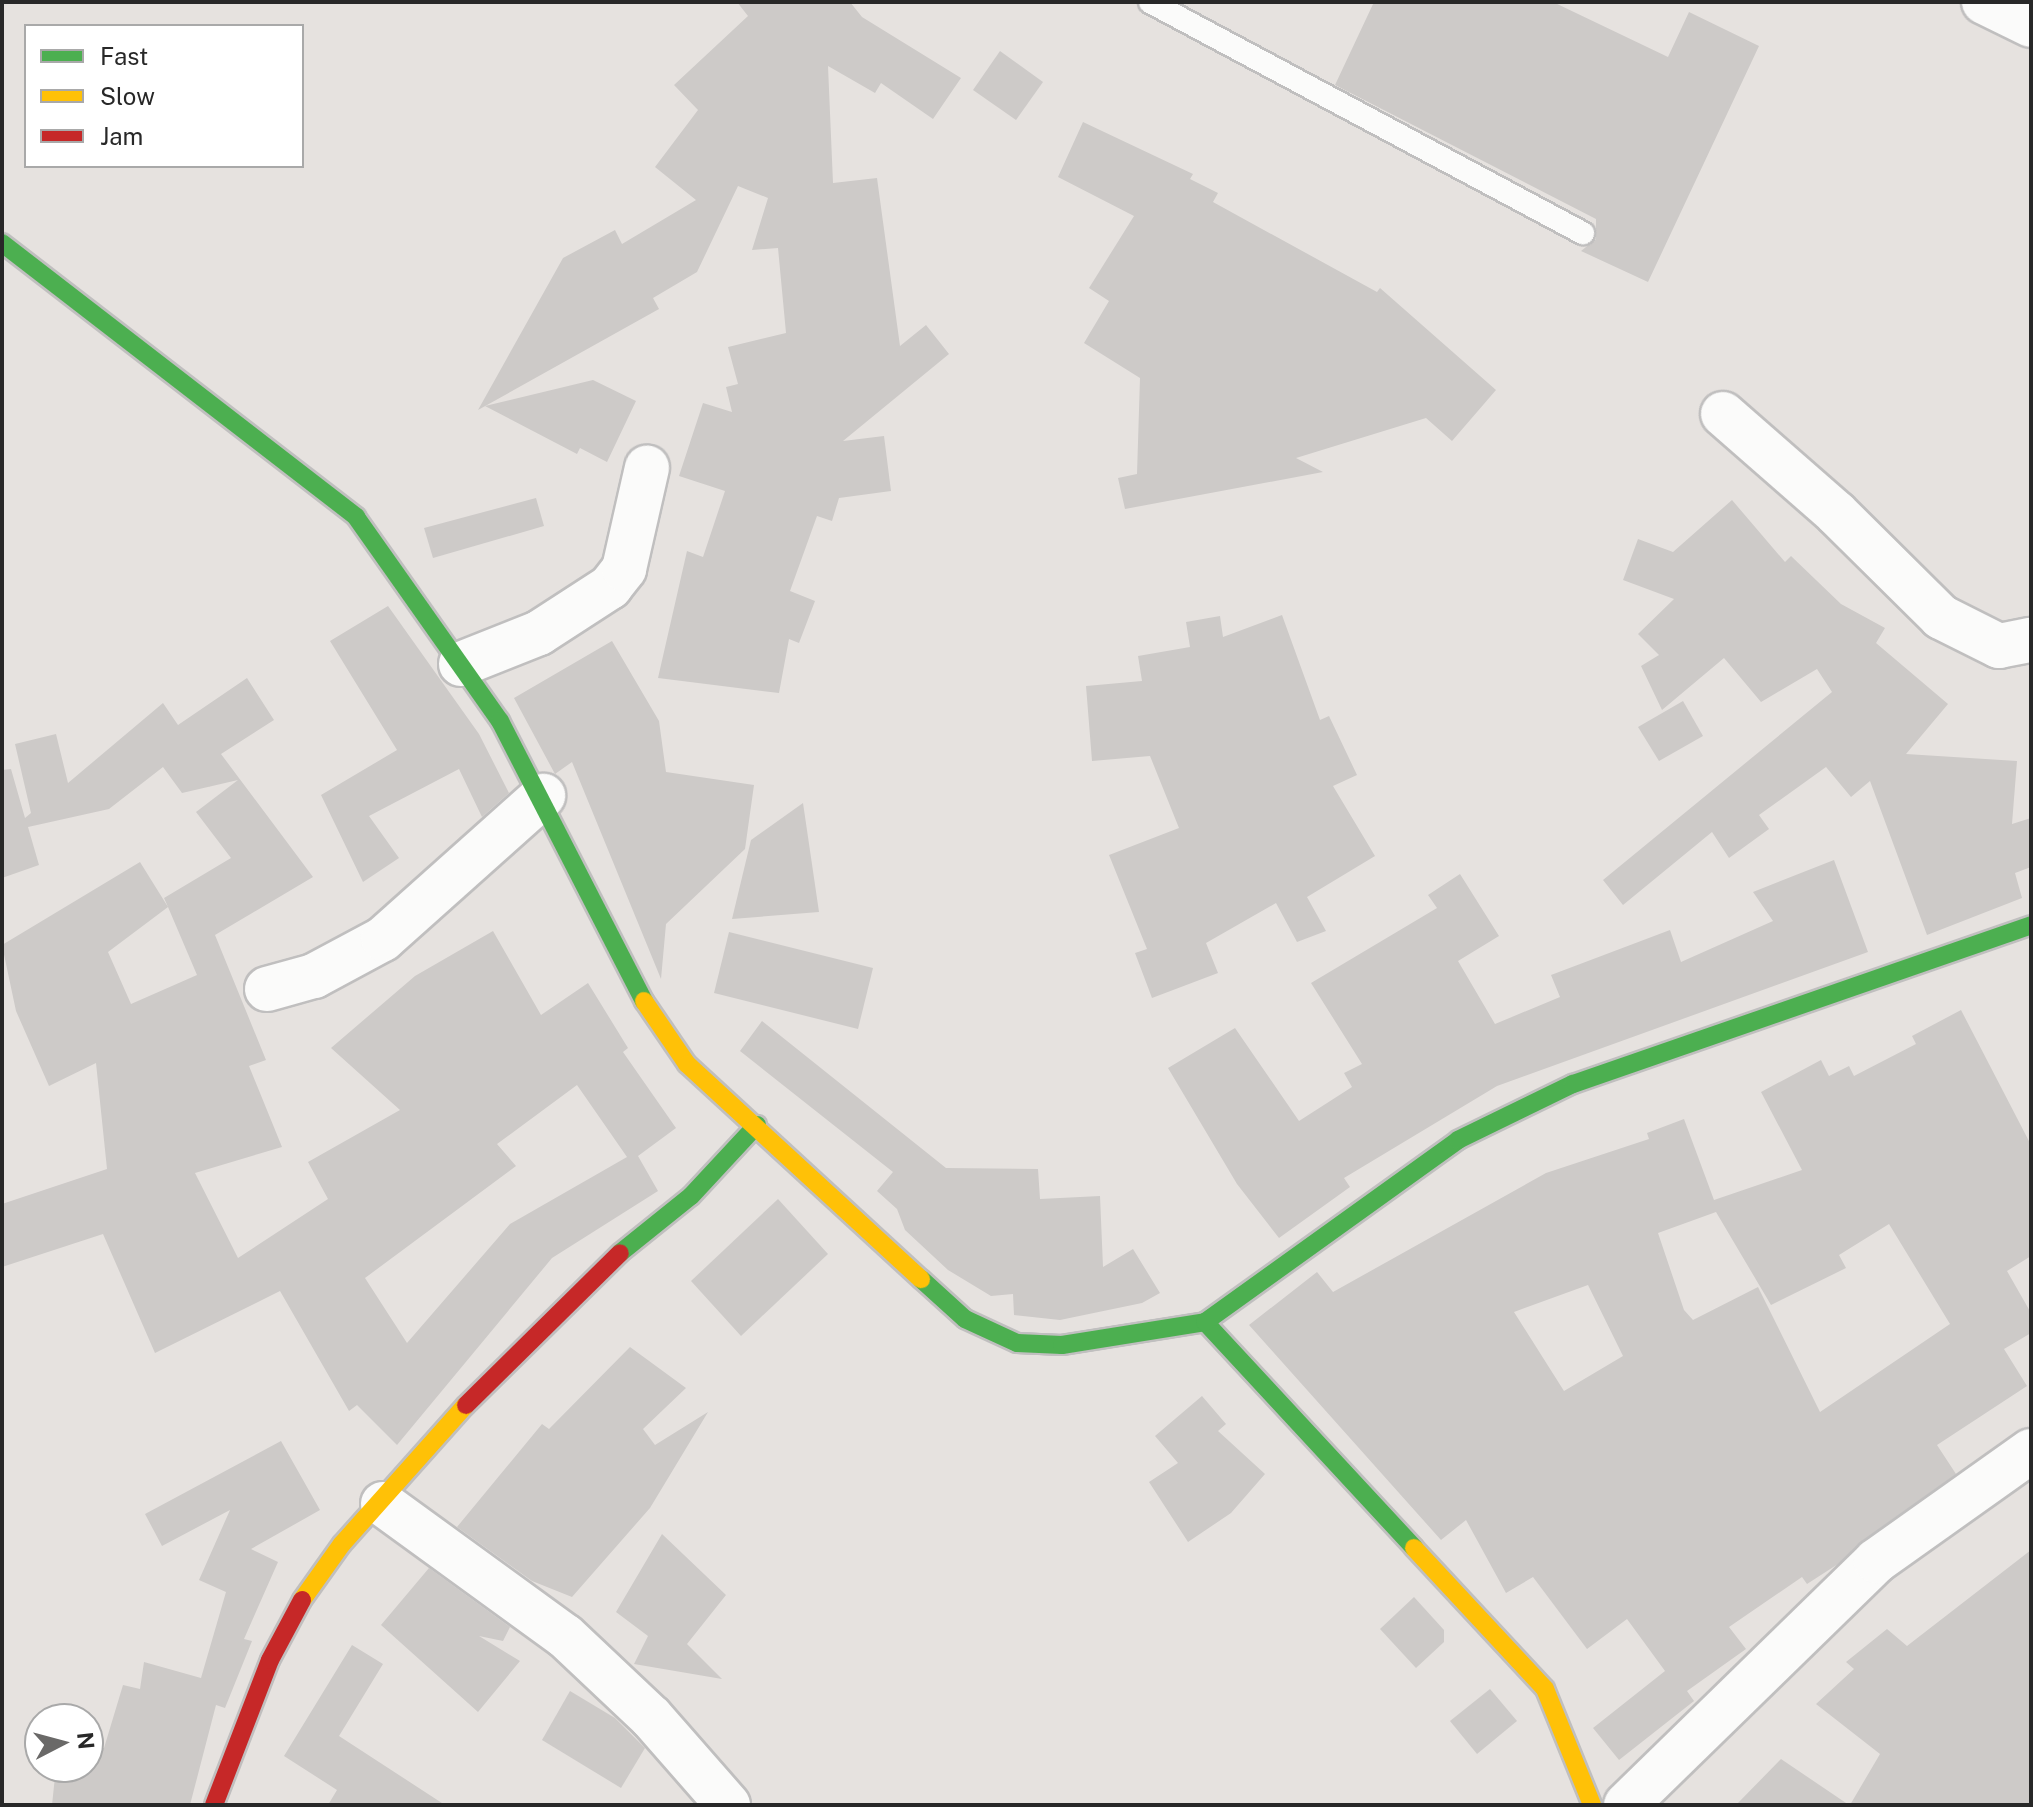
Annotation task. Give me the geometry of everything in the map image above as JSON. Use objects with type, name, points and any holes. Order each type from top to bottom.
[{"type":"street","points":[[1984,2],[2031,25]]},
{"type":"street","points":[[2,243],[356,517],[461,664],[543,796],[660,1033],[965,1319],[1017,1343],[1062,1345],[1181,1321],[1205,1322],[1458,1140],[1573,1084],[2031,925]]},
{"type":"street","points":[[1723,414],[1836,513],[1941,617],[1988,643],[2018,646],[2031,640]]},
{"type":"street","points":[[461,664],[539,633],[610,587],[624,569],[647,468]]},
{"type":"street","points":[[267,989],[314,976],[383,939],[543,796]]},
{"type":"street","points":[[214,1805],[270,1660],[309,1587],[499,1368],[599,1270],[691,1196],[757,1125]]},
{"type":"street","points":[[1205,1322],[1545,1689],[1592,1805]]},
{"type":"street","points":[[1626,1805],[1876,1561],[2031,1451]]},
{"type":"street","points":[[383,1504],[565,1636],[651,1717],[728,1805]]},
{"type":"lane","points":[[1150,2],[1583,233]]},
{"type":"building","points":[[737,2],[850,2],[862,17],[961,78],[933,119],[881,83],[875,93],[828,66],[833,183],[877,178],[900,346],[926,325],[949,354],[843,441],[884,436],[891,491],[839,498],[832,521],[817,516],[790,591],[815,601],[799,643],[789,639],[779,693],[658,678],[687,551],[703,557],[725,491],[679,476],[703,403],[732,412],[726,387],[738,384],[728,347],[786,333],[778,248],[752,250],[768,198],[738,186],[697,272],[653,298],[659,309],[478,410],[563,258],[615,230],[622,244],[696,200],[655,167],[698,110],[674,85],[748,16]]},
{"type":"building","points":[[1374,2],[1553,2],[1668,57],[1689,12],[1759,46],[1648,282],[1581,251],[1596,239],[1596,219],[1335,85]]},
{"type":"building","points":[[1000,51],[1043,82],[1016,120],[973,90]]},
{"type":"building","points":[[1083,122],[1193,174],[1190,179],[1218,193],[1213,202],[1377,292],[1380,288],[1496,390],[1452,441],[1426,418],[1296,458],[1323,472],[1125,509],[1118,478],[1137,474],[1140,378],[1084,343],[1109,301],[1089,288],[1134,216],[1058,177]]},
{"type":"building","points":[[593,380],[636,401],[607,462],[580,448],[577,454],[485,406]]},
{"type":"building","points":[[536,498],[544,526],[433,558],[424,528]]},
{"type":"building","points":[[1732,500],[1785,562],[1791,556],[1841,604],[1885,628],[1876,643],[1948,704],[1906,754],[2017,761],[2012,824],[2031,818],[2031,867],[2015,873],[2022,898],[1927,935],[1870,781],[1851,797],[1826,767],[1759,815],[1769,829],[1729,858],[1712,832],[1623,905],[1603,880],[1832,692],[1817,669],[1761,702],[1724,658],[1662,710],[1641,666],[1659,655],[1638,634],[1674,599],[1623,580],[1638,539],[1673,552]]},
{"type":"building","points":[[388,606],[479,734],[509,793],[482,817],[459,769],[369,816],[399,858],[363,882],[321,795],[397,750],[330,641]]},
{"type":"building","points":[[1282,615],[1320,720],[1329,716],[1357,775],[1333,786],[1375,856],[1307,897],[1326,931],[1297,942],[1276,903],[1206,943],[1218,973],[1152,998],[1135,953],[1147,949],[1109,855],[1179,828],[1150,756],[1092,761],[1086,686],[1142,681],[1138,656],[1190,647],[1186,622],[1220,616],[1223,637]]},
{"type":"building","points":[[612,641],[659,721],[666,772],[754,785],[745,849],[666,924],[661,979],[572,762],[555,774],[514,698]]},
{"type":"building","points":[[247,678],[274,720],[221,754],[313,877],[215,935],[266,1060],[249,1066],[282,1147],[195,1173],[238,1258],[328,1199],[308,1162],[400,1110],[331,1048],[415,976],[493,931],[541,1015],[588,983],[628,1048],[623,1052],[676,1128],[638,1156],[658,1191],[552,1258],[397,1445],[357,1405],[349,1411],[280,1291],[155,1353],[103,1234],[2,1267],[2,1204],[107,1169],[96,1063],[49,1086],[16,1011],[2,945],[140,862],[168,907],[164,898],[231,858],[196,812],[238,780],[182,793],[163,767],[109,809],[28,827],[39,865],[2,878],[2,770],[11,769],[25,818],[31,813],[15,744],[56,734],[68,783],[163,703],[178,725]],"holes":[[[168,907],[197,975],[131,1004],[108,952]],[[577,1085],[627,1157],[510,1224],[407,1343],[365,1278],[516,1166],[497,1144]]]},
{"type":"building","points":[[1683,701],[1703,736],[1659,761],[1638,727]]},
{"type":"building","points":[[803,803],[819,912],[732,919],[751,840]]},
{"type":"building","points":[[1834,860],[1868,952],[1497,1086],[1344,1178],[1350,1187],[1279,1238],[1237,1184],[1168,1068],[1235,1028],[1299,1121],[1352,1087],[1344,1073],[1362,1064],[1311,983],[1437,908],[1428,895],[1460,874],[1499,936],[1458,961],[1495,1024],[1560,997],[1551,975],[1670,930],[1681,962],[1773,921],[1753,892]]},
{"type":"building","points":[[729,932],[873,968],[858,1029],[714,993]]},
{"type":"building","points":[[1961,1010],[2031,1145],[2031,1256],[2007,1271],[2031,1313],[2031,1333],[2004,1349],[2027,1386],[1937,1445],[1956,1474],[1838,1564],[1807,1584],[1802,1577],[1729,1627],[1746,1649],[1687,1691],[1694,1701],[1619,1760],[1593,1728],[1665,1671],[1627,1619],[1587,1649],[1533,1577],[1506,1593],[1466,1520],[1441,1540],[1249,1325],[1317,1272],[1333,1292],[1546,1173],[1649,1139],[1647,1133],[1684,1119],[1714,1200],[1802,1170],[1761,1092],[1821,1060],[1829,1076],[1849,1066],[1854,1076],[1916,1044],[1912,1036]],"holes":[[[1716,1212],[1771,1305],[1846,1268],[1839,1255],[1889,1224],[1950,1324],[1820,1412],[1758,1287],[1693,1320],[1684,1310],[1658,1233]],[[1588,1285],[1623,1356],[1564,1391],[1514,1312]]]},
{"type":"building","points":[[762,1021],[946,1168],[1038,1169],[1040,1199],[1100,1196],[1103,1267],[1133,1249],[1160,1293],[1142,1303],[1060,1320],[1014,1315],[1013,1294],[991,1296],[948,1270],[905,1230],[897,1209],[877,1191],[893,1172],[740,1051]]},
{"type":"building","points":[[778,1199],[828,1254],[741,1336],[691,1281]]},
{"type":"building","points":[[630,1347],[686,1388],[643,1429],[655,1445],[708,1412],[650,1508],[572,1597],[532,1581],[457,1527],[542,1424],[549,1429]]},
{"type":"building","points":[[1202,1396],[1226,1424],[1218,1431],[1265,1474],[1231,1513],[1188,1542],[1149,1482],[1178,1463],[1155,1436]]},
{"type":"building","points":[[281,1441],[320,1510],[251,1549],[278,1562],[244,1639],[252,1641],[225,1708],[216,1705],[190,1805],[52,1805],[54,1783],[104,1783],[104,1748],[123,1685],[140,1689],[144,1662],[201,1678],[226,1592],[199,1580],[230,1510],[162,1546],[145,1514]]},
{"type":"building","points":[[662,1534],[726,1595],[687,1644],[722,1679],[634,1664],[648,1636],[616,1612]]},
{"type":"building","points":[[2031,1550],[2031,1805],[1850,1805],[1880,1754],[1816,1704],[1854,1669],[1846,1662],[1887,1629],[1907,1646]]},
{"type":"building","points":[[429,1568],[510,1627],[503,1641],[479,1636],[520,1661],[478,1712],[381,1625]]},
{"type":"building","points":[[1414,1597],[1444,1630],[1444,1642],[1416,1668],[1380,1629]]},
{"type":"building","points":[[352,1645],[383,1664],[339,1736],[445,1805],[328,1805],[337,1790],[284,1756]]},
{"type":"building","points":[[1490,1689],[1517,1721],[1477,1754],[1450,1721]]},
{"type":"building","points":[[570,1691],[615,1718],[645,1748],[621,1788],[542,1740]]},
{"type":"building","points":[[1781,1759],[1849,1805],[1736,1805]]},
{"type":"traffic: fast","points":[[2,243],[356,517],[500,721],[644,1001]]},
{"type":"traffic: fast","points":[[1205,1322],[1458,1140],[1573,1084],[2031,925]]},
{"type":"traffic: fast","points":[[620,1253],[691,1196],[757,1125]]},
{"type":"traffic: fast","points":[[921,1279],[965,1319],[1017,1343],[1062,1345],[1205,1322],[1414,1548]]},
{"type":"traffic: slow","points":[[644,1001],[687,1064],[921,1279]]},
{"type":"traffic: slow","points":[[302,1600],[342,1544],[466,1405]]},
{"type":"traffic: slow","points":[[1414,1548],[1545,1689],[1592,1805]]},
{"type":"traffic: jam","points":[[466,1405],[620,1253]]},
{"type":"traffic: jam","points":[[214,1805],[270,1660],[302,1600]]}]
